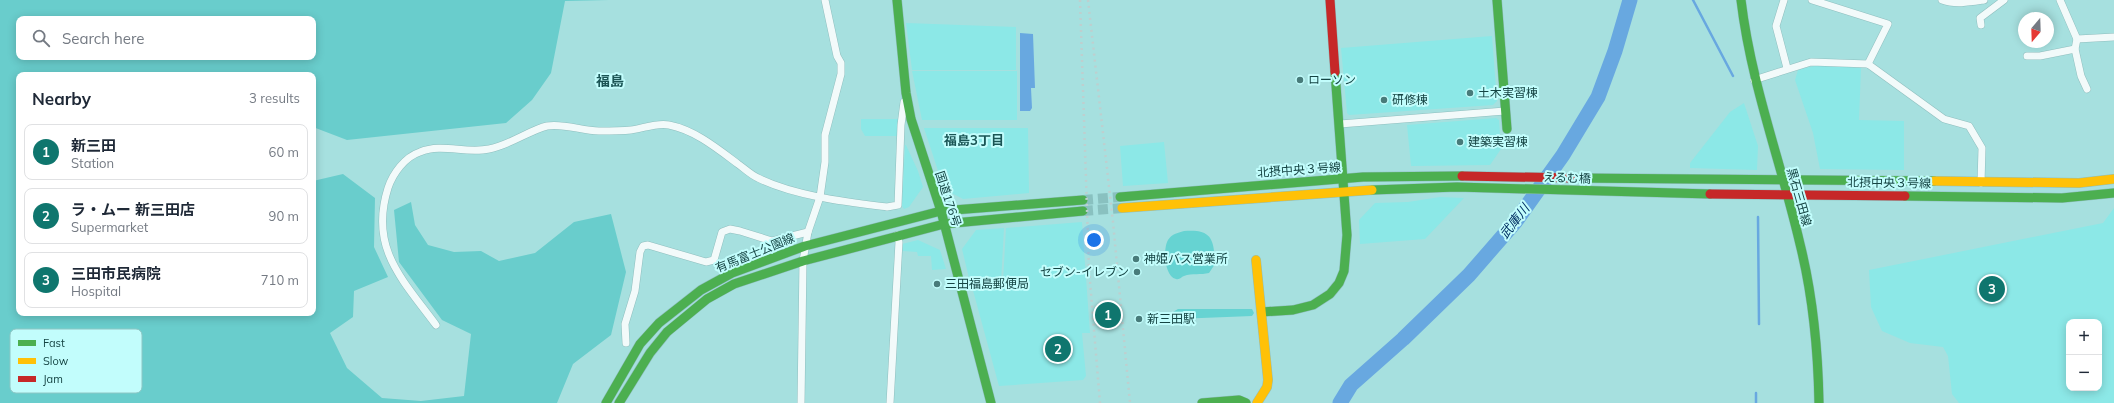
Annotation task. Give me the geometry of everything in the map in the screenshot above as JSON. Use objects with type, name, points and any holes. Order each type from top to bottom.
[{"type":"main road","name":"国道176号","points":[[897,0],[906,93],[914,134],[941,212],[991,403]]},
{"type":"main road","points":[[1262,312],[1296,310],[1307,307],[1329,295],[1336,287],[1342,276],[1347,260],[1340,124],[1330,0]]},
{"type":"main road","points":[[1497,0],[1507,129]]},
{"type":"main road","name":"黒石三田線","points":[[1741,0],[1743,24],[1754,80],[1806,267],[1814,313],[1819,359],[1819,403]]},
{"type":"main road","name":"北摂中央３号線","points":[[1120,197],[1343,179],[1429,175],[1480,177]]},
{"type":"main road","name":"えるむ橋","points":[[1480,177],[1665,180]]},
{"type":"main road","name":"北摂中央３号線","points":[[1665,180],[1864,179],[1981,183],[2079,182],[2114,179]]},
{"type":"main road","name":"北摂中央３号線","points":[[1122,208],[1344,191],[1471,187]]},
{"type":"main road","name":"えるむ橋","points":[[1471,187],[1663,193]]},
{"type":"main road","name":"北摂中央３号線","points":[[1663,193],[2062,198],[2114,193]]},
{"type":"main road","points":[[941,212],[1084,200]]},
{"type":"main road","points":[[944,224],[1083,211]]},
{"type":"main road","name":"有馬富士公園線","points":[[606,403],[640,344],[659,323],[701,290],[732,273],[805,246],[941,212]]},
{"type":"main road","name":"有馬富士公園線","points":[[619,403],[650,353],[667,332],[707,299],[734,284],[802,260],[944,224]]},
{"type":"main road","points":[[1256,260],[1268,384],[1257,403]]},
{"type":"main road","points":[[1202,403],[1239,400],[1246,403]]},
{"type":"street","points":[[801,403],[802,260],[808,232],[820,197],[825,162],[825,135],[841,74],[841,63],[837,56],[825,0]]},
{"type":"street","points":[[1784,0],[1776,26],[1787,68]]},
{"type":"street","points":[[1812,0],[1888,24],[1868,64]]},
{"type":"street","points":[[1942,0],[1947,2],[1973,2],[1984,0]]},
{"type":"street","points":[[1981,25],[1980,18],[2004,0]]},
{"type":"street","points":[[2060,0],[2077,39],[2075,50],[2081,76],[2087,89]]},
{"type":"street","points":[[2077,39],[2114,37]]},
{"type":"street","points":[[2026,56],[2040,56],[2075,50]]},
{"type":"street","points":[[1754,80],[1787,68],[1810,62],[1868,64],[1944,119],[1969,126],[1982,148],[1981,183]]},
{"type":"street","points":[[436,325],[403,281],[390,259],[382,224],[382,206],[390,180],[407,160],[421,151],[440,147],[488,149],[511,143],[550,126],[598,131],[630,130],[667,124],[690,132],[704,140],[757,178],[820,197],[887,207],[898,205],[901,125],[906,93]]},
{"type":"street","points":[[1340,124],[1505,111]]},
{"type":"street","points":[[626,343],[625,324],[635,291],[640,252],[643,246],[648,245],[706,262],[714,260],[718,241],[722,232],[730,230],[772,241],[808,232]]},
{"type":"street","points":[[890,403],[899,242],[897,235]]},
{"type":"shaded area","points":[[0,0],[609,0],[565,1],[551,73],[532,100],[506,123],[347,140],[316,128],[316,72],[16,72],[16,316],[316,316],[316,180],[343,174],[375,198],[374,247],[388,277],[354,291],[353,317],[330,333],[347,368],[382,398],[421,401],[464,396],[471,334],[442,320],[399,262],[394,210],[411,202],[415,225],[428,245],[454,252],[481,251],[499,261],[535,253],[574,222],[611,214],[626,272],[611,335],[573,364],[557,403],[0,403]]},
{"type":"shaded area","points":[[906,23],[1016,27],[1016,70],[912,70]]},
{"type":"shaded area","points":[[1020,33],[1033,34],[1035,88],[1031,88],[1032,108],[1030,111],[1020,111]]},
{"type":"shaded area","points":[[1492,36],[1497,101],[1493,105],[1349,115],[1347,113],[1341,48]]},
{"type":"shaded area","points":[[1818,65],[1861,68],[1859,120],[1904,121],[1904,170],[1820,169],[1813,133],[1795,80],[1798,70]]},
{"type":"shaded area","points":[[912,71],[1017,71],[1017,120],[922,120]]},
{"type":"shaded area","points":[[1744,103],[1758,146],[1757,170],[1690,168],[1690,163],[1730,112]]},
{"type":"shaded area","name":"建築実習棟","points":[[1496,118],[1499,120],[1501,149],[1490,165],[1411,166],[1407,125]]},
{"type":"shaded area","points":[[861,119],[900,119],[898,136],[865,136],[861,129]]},
{"type":"shaded area","points":[[924,128],[1028,128],[1029,193],[963,199],[944,189]]},
{"type":"shaded area","points":[[1164,142],[1168,183],[1123,186],[1120,146]]},
{"type":"shaded area","points":[[905,145],[918,171],[923,187],[909,207],[904,209],[902,206]]},
{"type":"shaded area","points":[[1440,197],[1464,198],[1425,239],[1360,244],[1359,220],[1375,203],[1408,202]]},
{"type":"shaded area","points":[[2114,208],[2114,403],[1959,403],[1952,394],[1948,356],[1943,347],[1910,343],[1882,331],[1871,307],[1869,270],[2103,223]]},
{"type":"shaded area","points":[[1082,222],[1090,333],[1082,333],[1086,376],[1083,380],[999,386],[971,283],[986,282],[970,282],[962,249],[976,230],[1004,228],[1001,282],[1003,282],[1006,228]]},
{"type":"shaded area","points":[[1184,231],[1201,232],[1210,237],[1214,248],[1215,264],[1209,273],[1187,275],[1176,279],[1169,273],[1165,255],[1166,244],[1173,235]]},
{"type":"shaded area","points":[[918,240],[940,250],[946,269],[932,270],[931,256],[918,256],[917,252],[903,251],[902,244]]},
{"type":"shaded area","points":[[1178,309],[1252,309],[1254,313],[1252,316],[1176,319],[1173,316],[1173,312]]},
{"type":"waterway","name":"武庫川","points":[[1340,403],[1351,385],[1403,339],[1469,275],[1516,221],[1563,155],[1598,97],[1615,51],[1630,0]]},
{"type":"waterway","points":[[1693,0],[1733,76]]},
{"type":"waterway","points":[[1758,217],[1759,324]]},
{"type":"waterway","points":[[1756,393],[1756,403]]},
{"type":"tunnel","points":[[1083,200],[1120,197]]},
{"type":"tunnel","points":[[1083,211],[1122,208]]},
{"type":"railway","points":[[1080,0],[1089,269],[1100,403]]},
{"type":"railway","points":[[1088,0],[1113,222],[1130,403]]},
{"type":"traffic: fast","points":[[897,0],[906,93],[911,119],[941,211],[991,403]]},
{"type":"traffic: fast","points":[[1497,0],[1507,129]]},
{"type":"traffic: fast","points":[[1741,0],[1759,92],[1805,264],[1816,343],[1819,403]]},
{"type":"traffic: fast","points":[[1262,312],[1293,310],[1313,305],[1330,294],[1339,283],[1344,271],[1347,235],[1335,72]]},
{"type":"traffic: fast","points":[[1120,197],[1363,177],[1462,176]]},
{"type":"traffic: fast","points":[[1575,178],[1934,181]]},
{"type":"traffic: fast","points":[[1372,190],[1457,187],[1710,194]]},
{"type":"traffic: fast","points":[[1905,196],[2062,198],[2114,193]]},
{"type":"traffic: fast","points":[[606,403],[640,344],[659,323],[701,290],[732,273],[805,246],[941,211],[1083,200]]},
{"type":"traffic: fast","points":[[619,403],[650,353],[667,332],[707,299],[734,284],[803,261],[944,224],[1083,211]]},
{"type":"traffic: fast","points":[[1202,403],[1239,400],[1246,403]]},
{"type":"traffic: slow","points":[[1934,181],[2079,183],[2114,179]]},
{"type":"traffic: slow","points":[[1122,208],[1372,190]]},
{"type":"traffic: slow","points":[[1256,260],[1268,380],[1267,387],[1257,403]]},
{"type":"traffic: jam","points":[[1330,0],[1335,72]]},
{"type":"traffic: jam","points":[[1462,176],[1575,178]]},
{"type":"traffic: jam","points":[[1710,194],[1905,196]]},
{"type":"place","name":"ローソン","points":[[1300,80]]},
{"type":"place","name":"土木実習棟","points":[[1470,93]]},
{"type":"place","name":"研修棟","points":[[1384,100]]},
{"type":"place","name":"建築実習棟","points":[[1460,142]]},
{"type":"place","name":"神姫バス営業所","points":[[1136,259]]},
{"type":"place","name":"セブン-イレブン","points":[[1137,272]]},
{"type":"place","name":"三田福島郵便局","points":[[937,284]]},
{"type":"place","name":"三田市民病院","points":[[1992,289]]},
{"type":"place","name":"新三田","points":[[1108,315]]},
{"type":"place","name":"新三田駅","points":[[1139,319]]},
{"type":"place","name":"ラ・ムー 新三田店","points":[[1058,349]]},
{"type":"district","name":"福島","points":[[610,81]]},
{"type":"district","name":"福島3丁目","points":[[974,140]]}]
